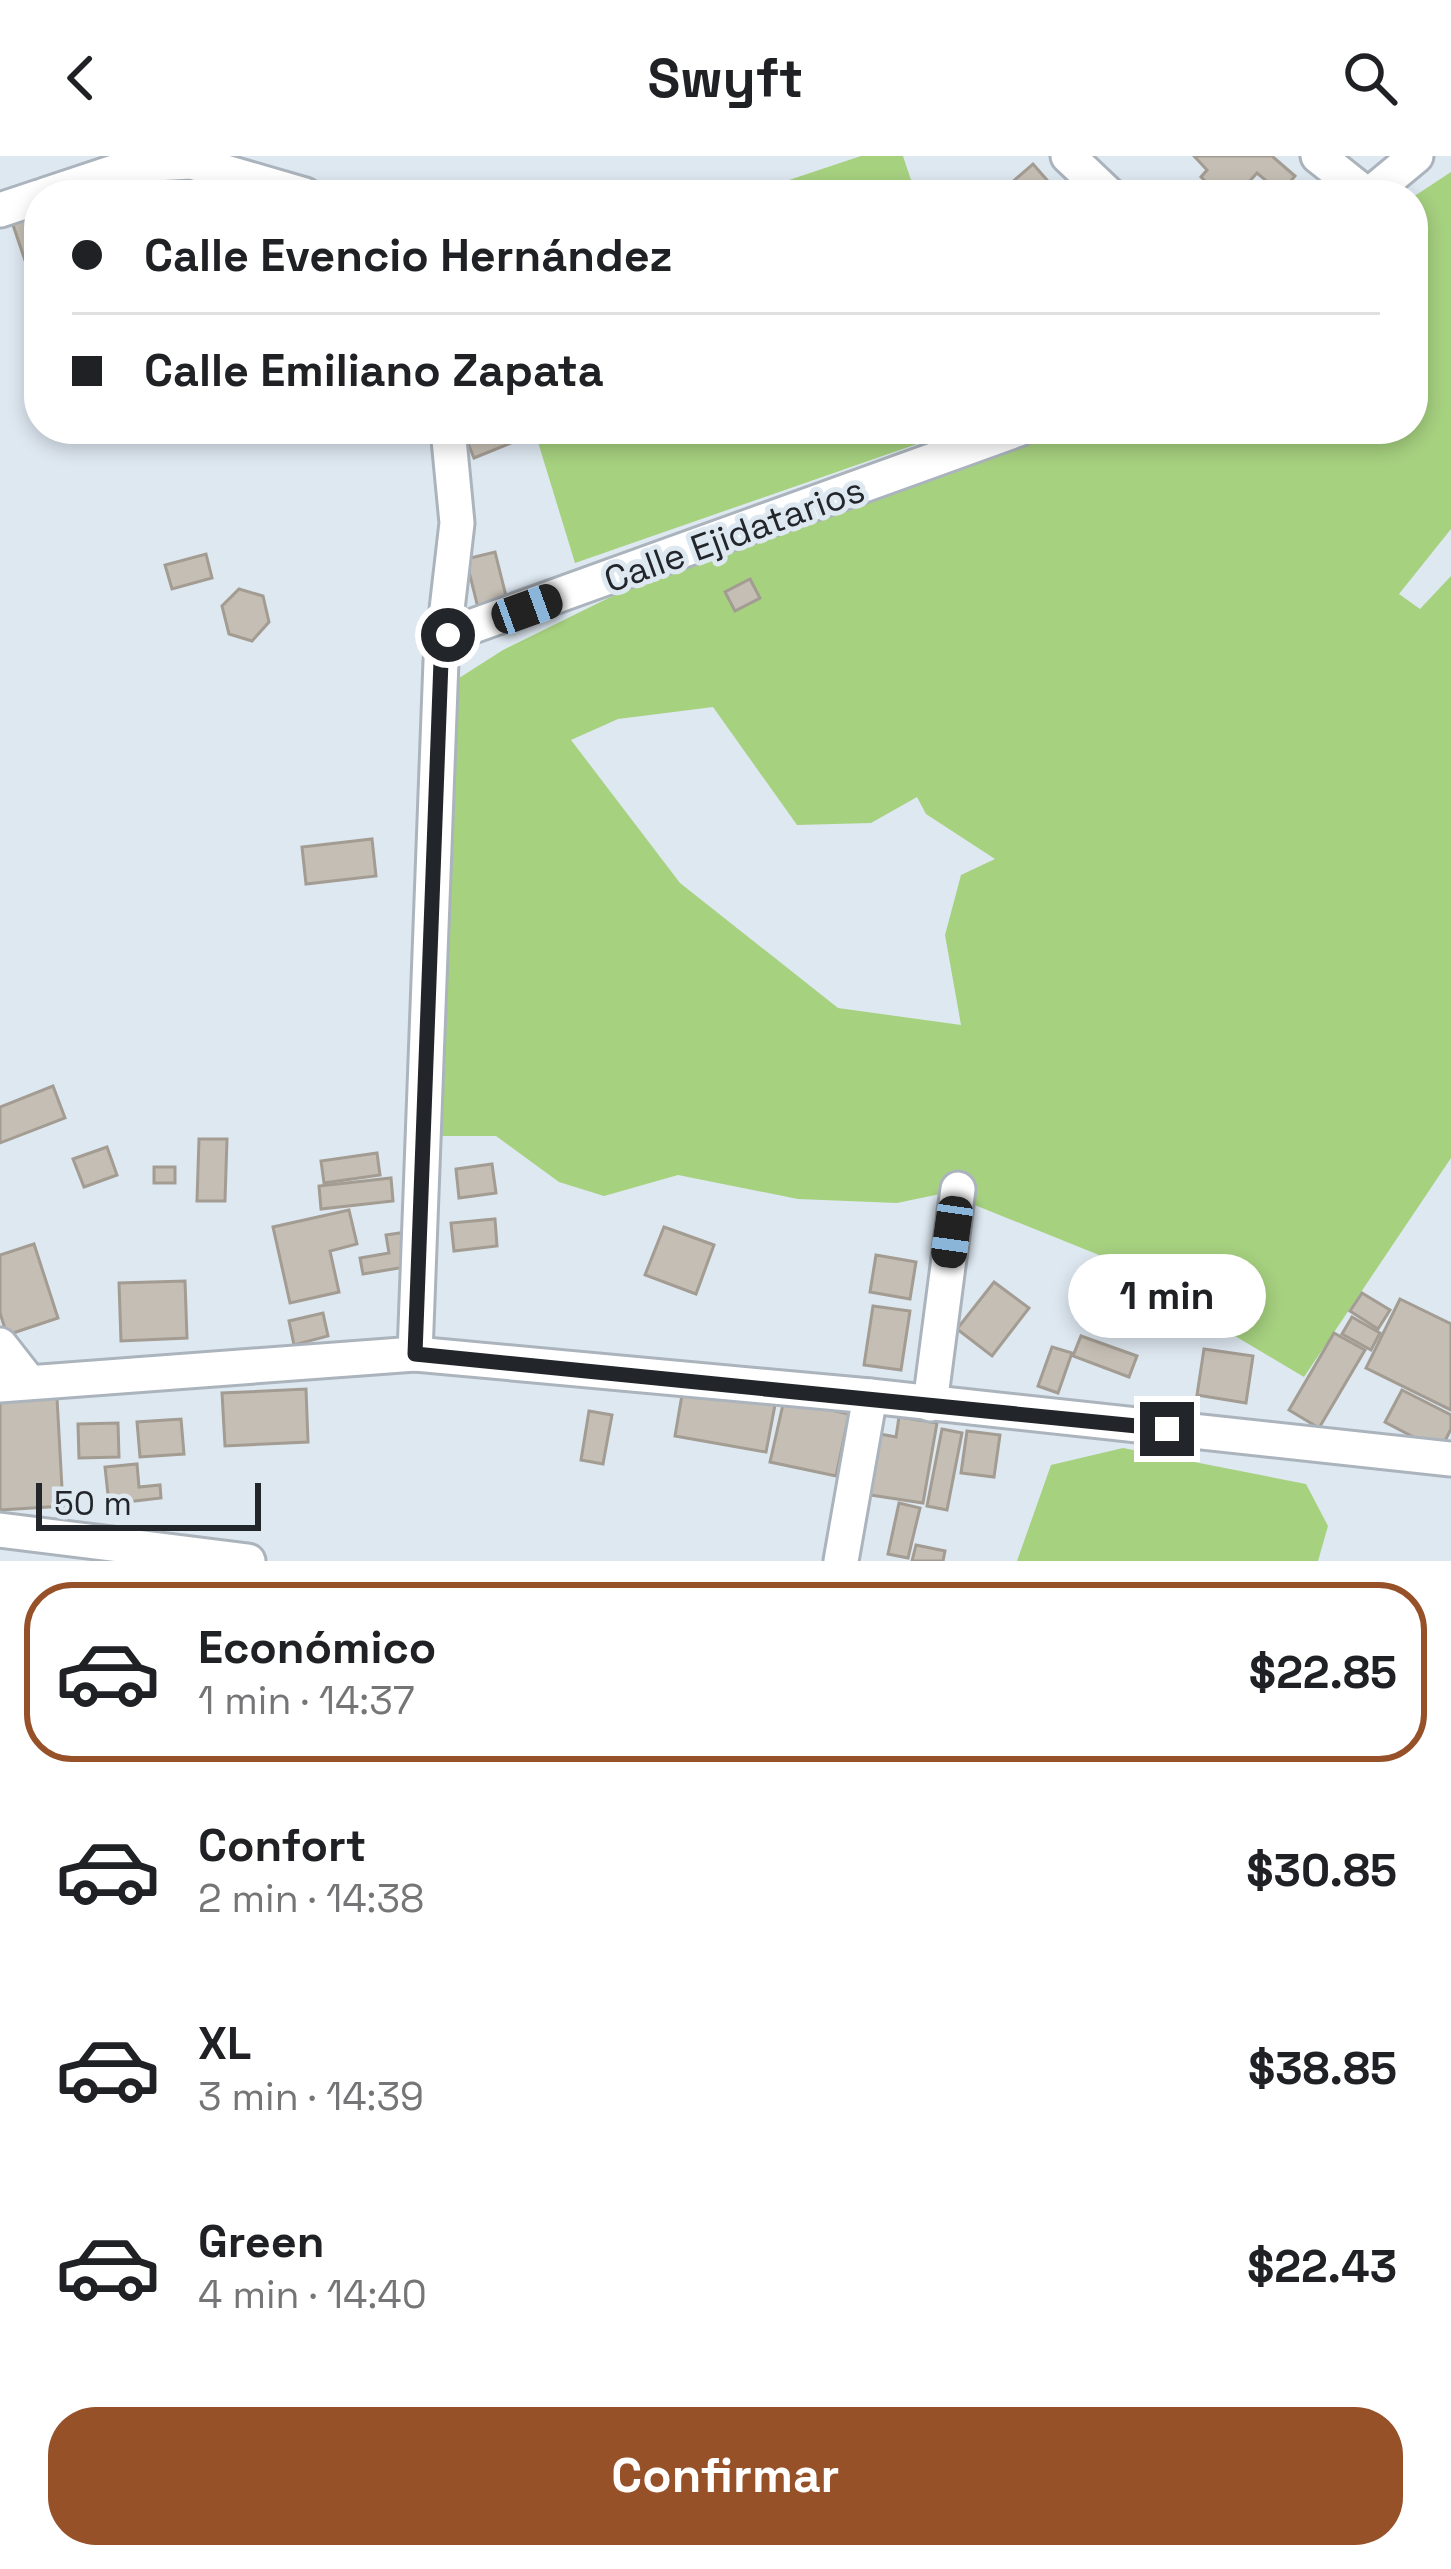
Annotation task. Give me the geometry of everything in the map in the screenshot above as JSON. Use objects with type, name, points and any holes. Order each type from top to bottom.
[{"type":"street","points":[[1069,156],[1093,180]]},
{"type":"street","points":[[1318,156],[1349,180]]},
{"type":"street","points":[[1386,180],[1416,156]]},
{"type":"street","points":[[90,180],[135,165],[191,162],[253,180]]},
{"type":"street","points":[[415,1354],[441,661],[448,635],[457,523],[449,444]]},
{"type":"street","name":"Calle Ejidatarios","points":[[448,635],[977,444]]},
{"type":"street","points":[[930,1403],[958,1189]]},
{"type":"street","points":[[0,1345],[15,1383],[415,1354],[870,1396],[1451,1459]]},
{"type":"street","points":[[841,1561],[870,1396]]},
{"type":"street","points":[[0,1530],[248,1561]]},
{"type":"green space","points":[[861,156],[903,156],[911,180],[789,180]]},
{"type":"green space","points":[[1451,172],[1451,529],[1399,594],[1420,609],[1451,576],[1451,1158],[1304,1377],[1099,1255],[945,1193],[897,1203],[798,1199],[678,1175],[604,1196],[559,1182],[496,1136],[442,1136],[456,680],[503,650],[645,580],[1012,444],[1428,444],[1428,187]],"holes":[[[713,707],[797,825],[871,823],[917,797],[926,814],[995,859],[961,875],[945,935],[961,1025],[838,1008],[680,883],[571,740],[618,719]]]},
{"type":"green space","points":[[539,444],[917,444],[575,563]]},
{"type":"green space","points":[[1123,1448],[1306,1484],[1328,1526],[1318,1561],[1017,1561],[1051,1465]]},
{"type":"building","points":[[1194,156],[1272,156],[1295,176],[1265,180],[1257,173],[1251,180],[1204,180],[1201,177],[1207,170]]},
{"type":"building","points":[[1033,164],[1047,180],[1015,180]]},
{"type":"building","points":[[24,218],[24,257],[12,222]]},
{"type":"building","points":[[468,444],[508,444],[474,458]]},
{"type":"building","points":[[495,552],[508,604],[479,612],[466,559]]},
{"type":"building","points":[[206,554],[212,578],[172,589],[165,565]]},
{"type":"building","points":[[750,579],[760,598],[735,611],[725,592]]},
{"type":"building","points":[[239,589],[263,596],[269,622],[252,641],[229,634],[222,606]]},
{"type":"building","points":[[372,839],[376,876],[306,884],[302,847]]},
{"type":"building","points":[[53,1086],[65,1118],[0,1143],[0,1107]]},
{"type":"building","points":[[199,1139],[227,1139],[225,1201],[197,1201]]},
{"type":"building","points":[[107,1147],[117,1175],[84,1187],[73,1159]]},
{"type":"building","points":[[377,1153],[380,1175],[324,1183],[321,1161]]},
{"type":"building","points":[[492,1164],[496,1193],[459,1198],[456,1169]]},
{"type":"building","points":[[154,1167],[175,1167],[175,1183],[154,1183]]},
{"type":"building","points":[[391,1178],[393,1201],[321,1209],[319,1186]]},
{"type":"building","points":[[349,1210],[357,1244],[330,1251],[339,1292],[290,1303],[273,1227]]},
{"type":"building","points":[[495,1219],[497,1246],[454,1251],[451,1223]]},
{"type":"building","points":[[664,1227],[714,1245],[696,1294],[645,1275]]},
{"type":"building","points":[[406,1232],[411,1266],[363,1274],[360,1258],[389,1253],[386,1235]]},
{"type":"building","points":[[34,1244],[58,1318],[7,1335],[0,1313],[0,1255]]},
{"type":"building","points":[[876,1255],[916,1262],[910,1299],[870,1292]]},
{"type":"building","points":[[185,1281],[187,1338],[121,1341],[119,1283]]},
{"type":"building","points":[[994,1282],[1029,1308],[992,1356],[957,1329]]},
{"type":"building","points":[[1362,1293],[1390,1310],[1378,1329],[1350,1311]]},
{"type":"building","points":[[1400,1299],[1451,1324],[1451,1410],[1366,1368]]},
{"type":"building","points":[[873,1306],[910,1311],[901,1370],[864,1365]]},
{"type":"building","points":[[323,1313],[328,1336],[294,1345],[289,1321]]},
{"type":"building","points":[[1352,1317],[1380,1333],[1371,1350],[1342,1334]]},
{"type":"building","points":[[1334,1333],[1365,1350],[1319,1428],[1289,1410]]},
{"type":"building","points":[[1081,1336],[1137,1356],[1129,1377],[1073,1356]]},
{"type":"building","points":[[1052,1347],[1072,1353],[1058,1393],[1038,1386]]},
{"type":"building","points":[[1204,1349],[1253,1356],[1246,1403],[1197,1395]]},
{"type":"building","points":[[306,1389],[308,1442],[225,1446],[222,1393]]},
{"type":"building","points":[[683,1389],[775,1405],[766,1452],[675,1436]]},
{"type":"building","points":[[1402,1390],[1451,1415],[1451,1429],[1440,1451],[1385,1422]]},
{"type":"building","points":[[57,1398],[63,1506],[0,1510],[0,1401]]},
{"type":"building","points":[[784,1400],[849,1414],[836,1476],[770,1462]]},
{"type":"building","points":[[589,1411],[612,1415],[603,1464],[581,1460]]},
{"type":"building","points":[[899,1417],[937,1423],[923,1503],[864,1494],[875,1433],[896,1437]]},
{"type":"building","points":[[181,1419],[184,1454],[140,1457],[137,1422]]},
{"type":"building","points":[[118,1423],[119,1457],[79,1458],[78,1424]]},
{"type":"building","points":[[942,1429],[962,1433],[947,1510],[927,1506]]},
{"type":"building","points":[[967,1431],[1000,1435],[994,1477],[961,1473]]},
{"type":"building","points":[[137,1464],[139,1487],[160,1485],[161,1498],[109,1504],[105,1467]]},
{"type":"building","points":[[899,1503],[920,1508],[908,1558],[888,1554]]},
{"type":"building","points":[[916,1545],[945,1551],[943,1561],[912,1561]]},
{"type":"route","points":[[448,635],[441,661],[415,1354],[1167,1429]]}]
